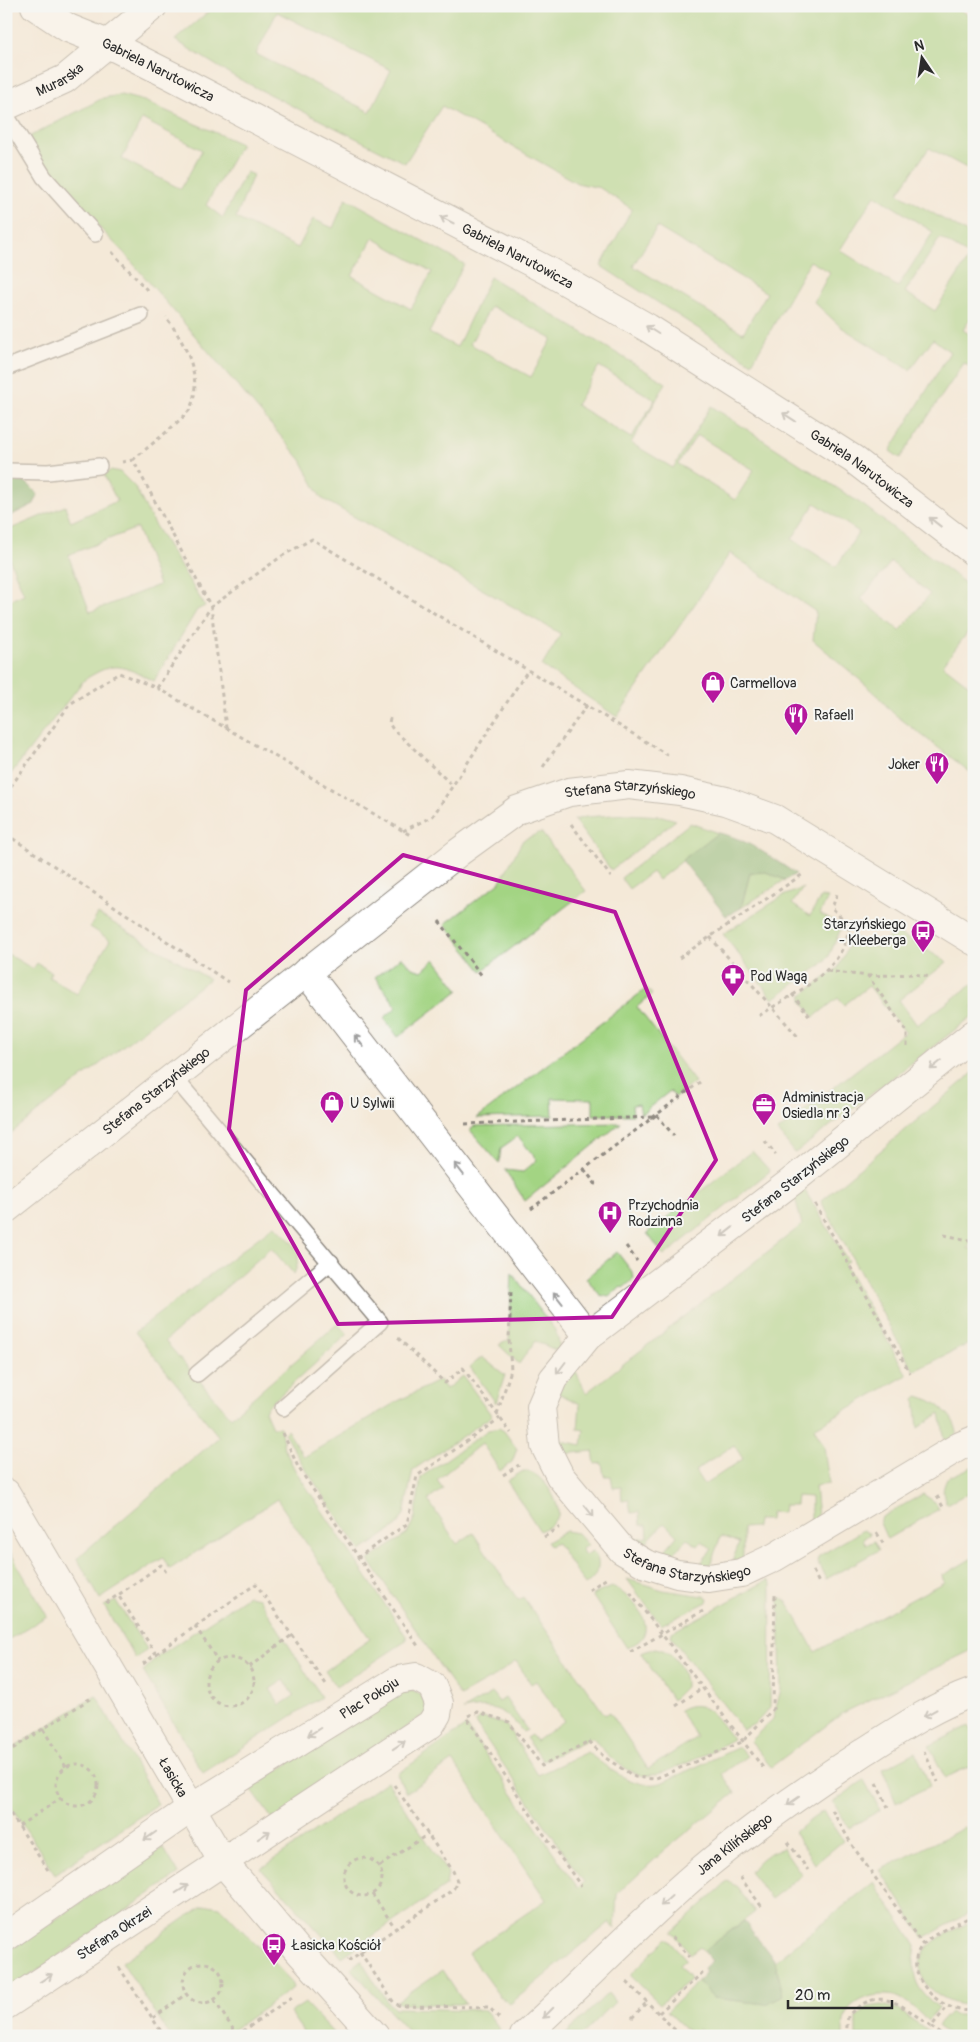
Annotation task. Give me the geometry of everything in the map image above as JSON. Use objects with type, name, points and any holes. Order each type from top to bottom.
[{"type":"street","name":"Gabriela Narutowicza","points":[[35,6],[68,28],[108,44],[548,270],[648,328],[853,459],[974,552]]},
{"type":"street","name":"Murarska","points":[[6,106],[65,79],[153,6]]},
{"type":"street","name":"Stefana Starzyńskiego","points":[[6,1209],[459,852],[517,810],[569,792],[629,785],[680,791],[726,801],[775,819],[974,941]]},
{"type":"street","points":[[306,972],[588,1336]]},
{"type":"street","name":"Stefana Starzyńskiego","points":[[974,1034],[791,1182],[588,1336],[553,1379],[541,1406],[545,1446],[560,1476],[622,1550],[646,1564],[677,1574],[709,1578],[741,1574],[797,1544],[960,1446],[974,1440]]},
{"type":"street","name":"Łasicka","points":[[8,1500],[223,1862],[296,1948],[375,2036]]},
{"type":"street","name":"Plac Pokoju","points":[[190,1809],[398,1680],[416,1677],[432,1686],[439,1703]]},
{"type":"street","name":"Jana Kilińskiego","points":[[524,2036],[654,1911],[743,1837],[837,1770],[901,1729],[958,1697],[974,1692]]},
{"type":"street","points":[[223,1862],[431,1724],[437,1714],[439,1703]]},
{"type":"street","points":[[9,1929],[190,1809]]},
{"type":"street","name":"Stefana Okrzei","points":[[6,2006],[223,1862]]},
{"type":"lane","points":[[6,116],[44,177],[95,234]]},
{"type":"lane","points":[[6,368],[141,315]]},
{"type":"lane","points":[[6,471],[48,472],[100,466]]},
{"type":"lane","points":[[174,1078],[380,1322],[283,1408]]},
{"type":"lane","points":[[197,1374],[331,1262]]},
{"type":"path","points":[[95,234],[142,282],[152,297]]},
{"type":"path","points":[[100,466],[133,460],[189,411],[197,382],[185,351],[163,312]]},
{"type":"path","points":[[133,460],[211,607],[226,728]]},
{"type":"path","points":[[157,688],[211,607],[282,556],[312,539],[675,759]]},
{"type":"path","points":[[402,831],[433,816],[528,670]]},
{"type":"path","points":[[6,793],[70,704],[119,673],[157,688],[412,836]]},
{"type":"path","points":[[542,768],[587,705]]},
{"type":"path","points":[[390,718],[388,724],[453,786]]},
{"type":"path","points":[[566,816],[612,877]]},
{"type":"path","points":[[6,834],[228,982]]},
{"type":"path","points":[[679,958],[803,873]]},
{"type":"path","points":[[759,1016],[826,971],[838,958],[848,937],[849,925],[832,908],[838,893]]},
{"type":"path","points":[[438,921],[483,977]]},
{"type":"path","points":[[710,937],[800,1039]]},
{"type":"path","points":[[826,971],[868,976],[914,974],[930,977]]},
{"type":"path","points":[[868,976],[907,1032],[908,1052]]},
{"type":"path","points":[[792,994],[812,1019]]},
{"type":"path","points":[[528,1211],[700,1082]]},
{"type":"path","points":[[462,1124],[655,1116],[674,1136]]},
{"type":"path","points":[[584,1169],[598,1186]]},
{"type":"path","points":[[818,1209],[910,1373]]},
{"type":"path","points":[[944,1235],[974,1241]]},
{"type":"path","points":[[497,1414],[511,1370],[509,1340],[512,1283]]},
{"type":"path","points":[[357,1558],[408,1524],[417,1476],[500,1418],[463,1368],[445,1383],[380,1322]]},
{"type":"path","points":[[283,1408],[281,1415],[283,1435],[298,1467],[357,1558],[423,1654]]},
{"type":"path","points":[[503,1476],[523,1462]]},
{"type":"path","points":[[156,1654],[118,1595],[161,1565],[166,1572]]},
{"type":"path","points":[[588,1590],[609,1577]]},
{"type":"path","points":[[136,1669],[256,1584],[332,1694]]},
{"type":"path","points":[[467,1717],[478,1712],[509,1722],[542,1766],[589,1741],[604,1757],[635,1777],[654,1779],[742,1742],[773,1709],[775,1592]]},
{"type":"path","points":[[630,1652],[711,1606]]},
{"type":"path","points":[[195,1626],[218,1661]]},
{"type":"path","points":[[249,1667],[292,1635]]},
{"type":"path","points":[[231,1658],[244,1662],[249,1667],[254,1682],[248,1697],[233,1705],[225,1705],[211,1696],[207,1690],[207,1673],[218,1661],[231,1658]]},
{"type":"path","points":[[676,1706],[702,1688]]},
{"type":"path","points":[[439,1703],[448,1690],[580,1886]]},
{"type":"path","points":[[6,1753],[96,1695]]},
{"type":"path","points":[[43,1729],[66,1767]]},
{"type":"path","points":[[920,1742],[938,1782]]},
{"type":"path","points":[[80,1764],[87,1766],[96,1776],[98,1789],[95,1796],[85,1804],[72,1805],[61,1798],[56,1785],[61,1772],[66,1767],[80,1764]]},
{"type":"path","points":[[759,1764],[764,1770]]},
{"type":"path","points":[[873,1778],[888,1807]]},
{"type":"path","points":[[346,1962],[447,1894],[454,1888],[457,1881],[391,1780]]},
{"type":"path","points":[[19,1826],[61,1798]]},
{"type":"path","points":[[6,1807],[50,1873]]},
{"type":"path","points":[[830,1807],[852,1845],[923,1945]]},
{"type":"path","points":[[380,1866],[428,1834]]},
{"type":"path","points":[[787,1840],[808,1870]]},
{"type":"path","points":[[360,1858],[373,1860],[380,1866],[383,1880],[377,1891],[372,1894],[366,1896],[353,1894],[345,1883],[345,1870],[348,1864],[360,1858]]},
{"type":"path","points":[[734,1870],[762,1907]]},
{"type":"path","points":[[372,1894],[396,1929]]},
{"type":"path","points":[[974,1915],[933,1937],[923,1945],[917,1955],[916,1965],[922,1985],[948,2006],[967,2012],[974,2009]]},
{"type":"path","points":[[667,1930],[689,1957]]},
{"type":"path","points":[[360,1952],[394,2003],[400,2006],[489,2007],[501,2020]]},
{"type":"path","points":[[206,1963],[218,1970],[223,1982],[219,1995],[214,2000],[202,2003],[196,2002],[186,1994],[183,1982],[184,1975],[193,1966],[206,1963]]},
{"type":"path","points":[[119,1966],[164,2036]]},
{"type":"path","points":[[659,2013],[702,1972],[701,1970]]},
{"type":"path","points":[[621,1976],[682,2036]]},
{"type":"path","points":[[153,2018],[186,1994]]},
{"type":"path","points":[[214,2000],[236,2036],[296,1994]]},
{"type":"path","points":[[846,2036],[848,2016],[856,2007],[868,2000],[884,1998],[895,2001],[944,2036]]},
{"type":"path","points":[[632,2018],[647,2002]]},
{"type":"path","points":[[931,2027],[948,2006]]},
{"type":"highlighted area","points":[[403,855],[615,912],[716,1160],[612,1317],[338,1324],[229,1129],[246,990]]},
{"type":"green space","points":[[215,6],[955,6],[974,19],[974,172],[929,148],[898,193],[974,237],[974,313],[963,330],[974,337],[974,369],[964,363],[900,458],[890,451],[950,352],[933,339],[910,370],[841,327],[814,302],[830,272],[810,261],[752,363],[601,266],[632,209],[600,188],[577,183],[442,106],[405,163],[235,77],[175,40]],"holes":[[[277,12],[391,70],[370,112],[256,54]],[[875,195],[933,232],[898,287],[840,250]],[[657,227],[767,293],[743,333],[633,266]],[[940,238],[970,256],[935,311],[905,292]]]},
{"type":"green space","points":[[121,95],[144,101],[241,144],[206,205],[223,218],[246,172],[253,175],[236,218],[298,248],[313,219],[333,228],[346,198],[464,264],[429,333],[457,347],[490,277],[666,383],[631,443],[673,468],[711,406],[863,505],[974,590],[974,624],[943,665],[974,689],[974,775],[893,713],[873,691],[813,640],[816,612],[730,553],[617,717],[542,666],[561,634],[321,498],[301,460],[125,254],[57,184],[25,139],[103,98]],"holes":[[[142,119],[202,150],[181,189],[122,159]],[[373,238],[432,272],[411,309],[352,276]],[[491,306],[552,339],[531,377],[470,344]],[[599,366],[655,400],[631,438],[576,405]],[[697,435],[754,470],[735,500],[678,464]],[[815,503],[859,532],[836,567],[792,539]],[[891,562],[930,594],[900,631],[861,599]]]},
{"type":"green space","points":[[111,470],[120,472],[135,487],[154,524],[205,606],[197,610],[154,681],[119,667],[104,669],[84,680],[6,780],[6,602],[24,594],[6,551],[6,531],[65,506],[71,522],[117,501],[104,475]],"holes":[[[137,528],[159,585],[90,612],[68,555]]]},
{"type":"green space","points":[[6,475],[16,477],[24,482],[38,495],[34,504],[6,518]]},
{"type":"green space","points":[[626,814],[662,816],[676,820],[611,870],[574,820],[586,817]]},
{"type":"green space","points":[[690,823],[718,833],[658,880],[652,872],[629,889],[621,878]]},
{"type":"green space","points":[[541,832],[586,891],[482,971],[445,924],[500,882],[523,840]]},
{"type":"green space","points":[[718,833],[749,844],[796,874],[785,880],[766,872],[750,873],[741,908],[726,916],[682,860]]},
{"type":"green space","points":[[766,872],[785,880],[741,908],[750,873]]},
{"type":"green space","points":[[803,888],[792,904],[810,916],[821,897],[828,898],[820,914],[842,926],[829,956],[820,966],[773,999],[723,934],[783,896]]},
{"type":"green space","points":[[98,914],[209,979],[6,1137],[6,953],[33,969],[37,963],[51,972],[49,977],[77,994],[110,940],[90,927]]},
{"type":"green space","points":[[893,930],[947,962],[899,1000],[917,1025],[974,983],[974,1015],[795,1153],[778,1131],[905,1032],[869,986],[844,1005],[838,998],[814,1017],[802,1001],[802,995],[838,968],[853,937],[881,949]]},
{"type":"green space","points":[[402,957],[412,968],[422,971],[435,959],[459,990],[398,1037],[384,1018],[397,1007],[375,977]]},
{"type":"green space","points":[[647,988],[652,994],[637,1007],[695,1082],[675,1097],[670,1091],[641,1114],[639,1104],[632,1105],[633,1115],[593,1115],[593,1099],[552,1098],[553,1116],[477,1118]]},
{"type":"green space","points":[[974,1072],[974,1243],[967,1248],[974,1249],[974,1344],[966,1345],[914,1371],[821,1201]]},
{"type":"green space","points":[[621,1123],[525,1201],[505,1170],[523,1172],[537,1160],[518,1136],[501,1148],[499,1163],[470,1130],[474,1126]]},
{"type":"green space","points":[[752,1151],[770,1171],[664,1256],[647,1233]]},
{"type":"green space","points":[[804,1189],[848,1261],[844,1264],[907,1375],[814,1428],[824,1446],[829,1484],[815,1486],[818,1517],[811,1521],[811,1497],[797,1496],[796,1505],[784,1505],[783,1513],[771,1512],[770,1520],[757,1520],[756,1527],[743,1528],[743,1559],[732,1562],[739,1543],[721,1536],[710,1565],[700,1564],[712,1549],[702,1541],[698,1546],[687,1539],[669,1558],[661,1555],[677,1536],[664,1523],[641,1548],[628,1540],[648,1537],[647,1525],[640,1525],[639,1512],[631,1513],[629,1500],[622,1501],[621,1487],[613,1488],[611,1476],[604,1476],[602,1463],[595,1464],[593,1451],[564,1454],[556,1440],[582,1445],[584,1430],[578,1429],[580,1404],[556,1392],[575,1369],[586,1393],[802,1225],[795,1197]],"holes":[[[734,1445],[743,1459],[704,1485],[695,1471]]]},
{"type":"green space","points":[[275,1225],[291,1242],[297,1252],[298,1258],[294,1274],[271,1248],[165,1341],[231,1417],[337,1324],[348,1334],[267,1407],[265,1411],[272,1427],[280,1427],[284,1448],[295,1470],[406,1636],[406,1641],[336,1687],[325,1671],[370,1639],[277,1499],[170,1569],[163,1558],[100,1599],[77,1558],[219,1437],[135,1332]]},
{"type":"green space","points":[[617,1252],[633,1273],[634,1279],[623,1288],[621,1286],[609,1297],[600,1295],[586,1278]]},
{"type":"green space","points":[[512,1273],[555,1330],[560,1352],[535,1341],[519,1364],[499,1345],[509,1340]]},
{"type":"green space","points":[[482,1357],[505,1375],[496,1403],[470,1367]]},
{"type":"green space","points":[[463,1376],[492,1416],[413,1470],[404,1514],[397,1526],[361,1551],[306,1470],[284,1433],[287,1430],[304,1457],[398,1401],[440,1380],[446,1389]]},
{"type":"green space","points":[[918,1396],[931,1401],[943,1409],[952,1420],[957,1433],[946,1446],[940,1413],[918,1428],[915,1399]]},
{"type":"green space","points":[[499,1428],[504,1431],[517,1449],[512,1462],[500,1471],[482,1443],[437,1480],[443,1489],[428,1500],[457,1544],[473,1533],[518,1600],[523,1597],[605,1715],[610,1712],[648,1769],[697,1737],[679,1710],[688,1706],[697,1706],[710,1712],[733,1739],[673,1769],[649,1775],[633,1773],[620,1765],[607,1754],[593,1737],[543,1761],[526,1738],[531,1735],[536,1741],[564,1721],[536,1681],[531,1684],[516,1661],[492,1678],[460,1696],[369,1560],[407,1534],[415,1517],[421,1477],[488,1430]]},
{"type":"green space","points":[[974,1466],[974,1490],[947,1504],[943,1491],[947,1478]]},
{"type":"green space","points":[[523,1471],[536,1475],[543,1481],[553,1494],[558,1509],[558,1516],[551,1525],[540,1531],[507,1481]]},
{"type":"green space","points":[[923,1494],[935,1502],[939,1509],[887,1539],[880,1523],[882,1517]]},
{"type":"green space","points":[[863,1530],[870,1534],[863,1539],[866,1545],[874,1541],[879,1550],[826,1579],[817,1561],[819,1556]]},
{"type":"green space","points":[[566,1531],[577,1533],[588,1545],[581,1549],[585,1555],[592,1551],[598,1560],[596,1574],[585,1585],[557,1543],[550,1546],[547,1542]]},
{"type":"green space","points":[[6,1545],[47,1616],[6,1641]]},
{"type":"green space","points":[[974,1557],[974,1649],[843,1713],[771,1767],[750,1741],[773,1719],[781,1689],[779,1597],[787,1601],[815,1652],[944,1582],[942,1576]]},
{"type":"green space","points":[[627,1579],[663,1590],[704,1596],[708,1598],[707,1602],[661,1625]]},
{"type":"green space","points":[[768,1580],[771,1583],[770,1708],[756,1723],[743,1730],[671,1637],[672,1632]]},
{"type":"green space","points":[[612,1587],[625,1595],[637,1607],[645,1622],[642,1638],[627,1648],[592,1595]]},
{"type":"green space","points":[[248,1596],[259,1598],[321,1697],[203,1773],[143,1671],[160,1655]],"holes":[[[284,1680],[294,1696],[280,1705],[270,1689]]]},
{"type":"green space","points":[[116,1601],[147,1649],[136,1659],[104,1606]]},
{"type":"green space","points":[[655,1648],[673,1657],[683,1674],[685,1687],[672,1700],[641,1653]]},
{"type":"green space","points":[[412,1691],[423,1698],[428,1712],[273,1820],[250,1788],[402,1692]]},
{"type":"green space","points":[[492,1693],[499,1702],[505,1698],[527,1730],[523,1732],[510,1718],[497,1710],[473,1708],[463,1710]]},
{"type":"green space","points":[[96,1695],[158,1804],[55,1874],[6,1799],[6,1753]]},
{"type":"green space","points":[[480,1717],[506,1725],[538,1775],[587,1752],[622,1776],[641,1783],[651,1784],[661,1783],[739,1747],[747,1756],[722,1774],[735,1793],[665,1850],[617,1894],[615,1929],[610,1922],[510,2004],[500,1997],[468,1953],[546,1900],[453,1761],[406,1793],[397,1774],[466,1726],[578,1888],[584,1882],[475,1723]]},
{"type":"green space","points":[[969,1726],[974,1736],[974,1764],[945,1778],[929,1746]]},
{"type":"green space","points":[[916,1752],[930,1786],[896,1803],[883,1769]]},
{"type":"green space","points":[[864,1780],[880,1810],[849,1828],[833,1802]]},
{"type":"green space","points":[[387,1781],[448,1873],[446,1886],[342,1957],[261,1869]]},
{"type":"green space","points":[[823,1811],[843,1841],[815,1864],[794,1832]]},
{"type":"green space","points":[[974,1823],[974,1910],[924,1938],[880,1870]]},
{"type":"green space","points":[[163,1847],[179,1874],[6,1992],[6,1953]]},
{"type":"green space","points":[[783,1848],[802,1875],[771,1899],[750,1872],[764,1857]]},
{"type":"green space","points":[[728,1881],[737,1887],[755,1912],[704,1951],[700,1947],[691,1954],[672,1932]]},
{"type":"green space","points":[[874,1882],[916,1946],[914,1973],[916,1981],[924,1994],[938,2007],[928,2021],[904,2000],[886,1995],[871,1996],[851,2007],[845,2018],[843,2036],[703,2036],[699,2029],[692,2035],[667,2011],[698,1981],[713,1998],[766,2004],[783,1995],[775,1961]]},
{"type":"green space","points":[[209,1905],[220,1907],[291,1981],[293,1988],[224,2036],[170,2036],[122,1962],[201,1907]]},
{"type":"green space","points":[[974,1920],[974,2004],[964,2005],[954,2003],[934,1992],[926,1984],[920,1965],[923,1954],[932,1943]]},
{"type":"green space","points":[[744,1921],[775,1961],[783,1995],[766,2004],[713,1998],[698,1981],[706,1972],[704,1968],[712,1961],[704,1951]]},
{"type":"green space","points":[[667,1938],[686,1959],[679,1965],[691,1979],[660,2004],[630,1975]]},
{"type":"green space","points":[[361,1960],[388,2003],[395,2008],[485,2010],[500,2029],[493,2036],[412,2036],[351,1968]]},
{"type":"green space","points":[[442,1970],[465,2004],[401,2004],[397,2001]]},
{"type":"green space","points":[[608,1993],[615,2002],[581,2036],[564,2036]]},
{"type":"green space","points":[[305,2003],[336,2036],[306,2036],[290,2013]]},
{"type":"green space","points":[[882,2005],[897,2009],[936,2036],[856,2036],[856,2017],[868,2007]]},
{"type":"green space","points":[[950,2012],[954,2015],[974,2015],[974,2036],[950,2036],[937,2026]]},
{"type":"place","name":"Carmellova","points":[[713,704]]},
{"type":"place","name":"Rafaell","points":[[796,736]]},
{"type":"place","name":"Joker","points":[[937,785]]},
{"type":"place","name":"Starzyńskiego - Kleeberga","points":[[923,953]]},
{"type":"place","name":"Pod Wagą","points":[[733,997]]},
{"type":"place","name":"U Sylwii","points":[[332,1124]]},
{"type":"place","name":"Administracja Osiedla nr 3","points":[[764,1126]]},
{"type":"place","name":"Przychodnia Rodzinna","points":[[610,1234]]},
{"type":"place","name":"Łasicka Kościół","points":[[274,1966]]}]
